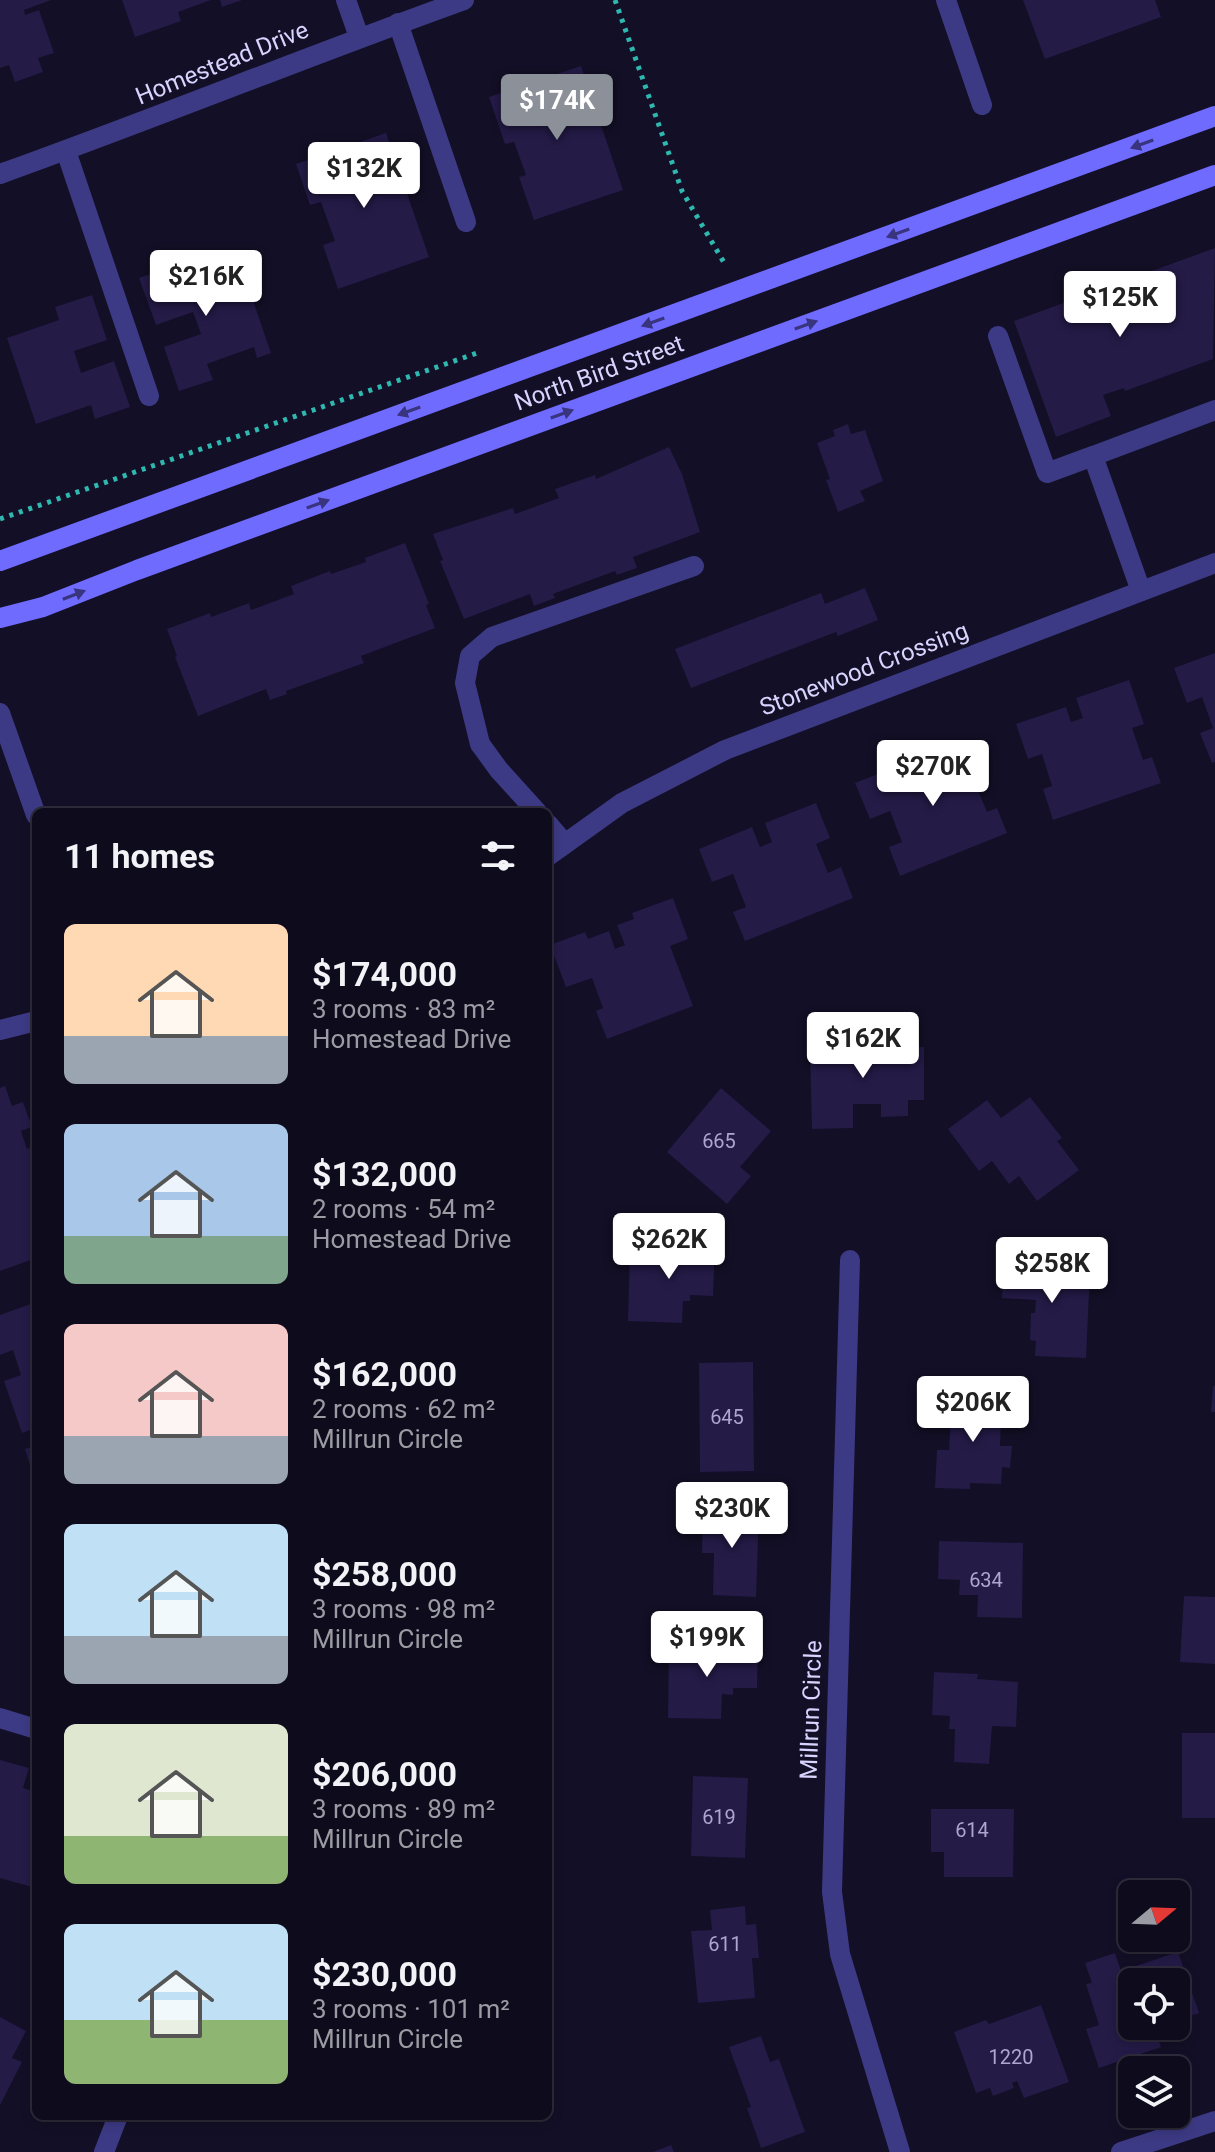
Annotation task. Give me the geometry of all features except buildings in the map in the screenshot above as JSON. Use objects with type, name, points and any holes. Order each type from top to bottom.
[{"type":"street","points":[[346,0],[359,37]]},
{"type":"street","name":"Homestead Drive","points":[[0,174],[464,0]]},
{"type":"street","points":[[946,0],[982,105]]},
{"type":"street","points":[[398,23],[466,222]]},
{"type":"street","name":"North Bird Street","points":[[0,561],[1215,116]]},
{"type":"street","points":[[66,151],[149,396]]},
{"type":"street","name":"North Bird Street","points":[[0,618],[43,607],[1215,175]]},
{"type":"street","points":[[998,336],[1047,473],[1215,410]]},
{"type":"street","points":[[1093,456],[1141,591]]},
{"type":"street","name":"Stonewood Crossing","points":[[552,853],[622,803],[725,750],[1215,563]]},
{"type":"street","points":[[533,808],[480,744],[465,683],[470,656],[492,637],[694,566]]},
{"type":"street","points":[[0,713],[34,808]]},
{"type":"street","points":[[552,829],[565,844]]},
{"type":"street","points":[[0,1030],[32,1022]]},
{"type":"street","name":"Millrun Circle","points":[[850,1260],[832,1892],[840,1954],[900,2152]]},
{"type":"street","points":[[0,1718],[32,1728]]},
{"type":"street","points":[[104,2152],[116,2120]]},
{"type":"street","points":[[1121,2152],[1215,2121]]},
{"type":"path","points":[[615,0],[682,191],[727,267],[712,272]]},
{"type":"path","points":[[0,519],[489,349]]}]
